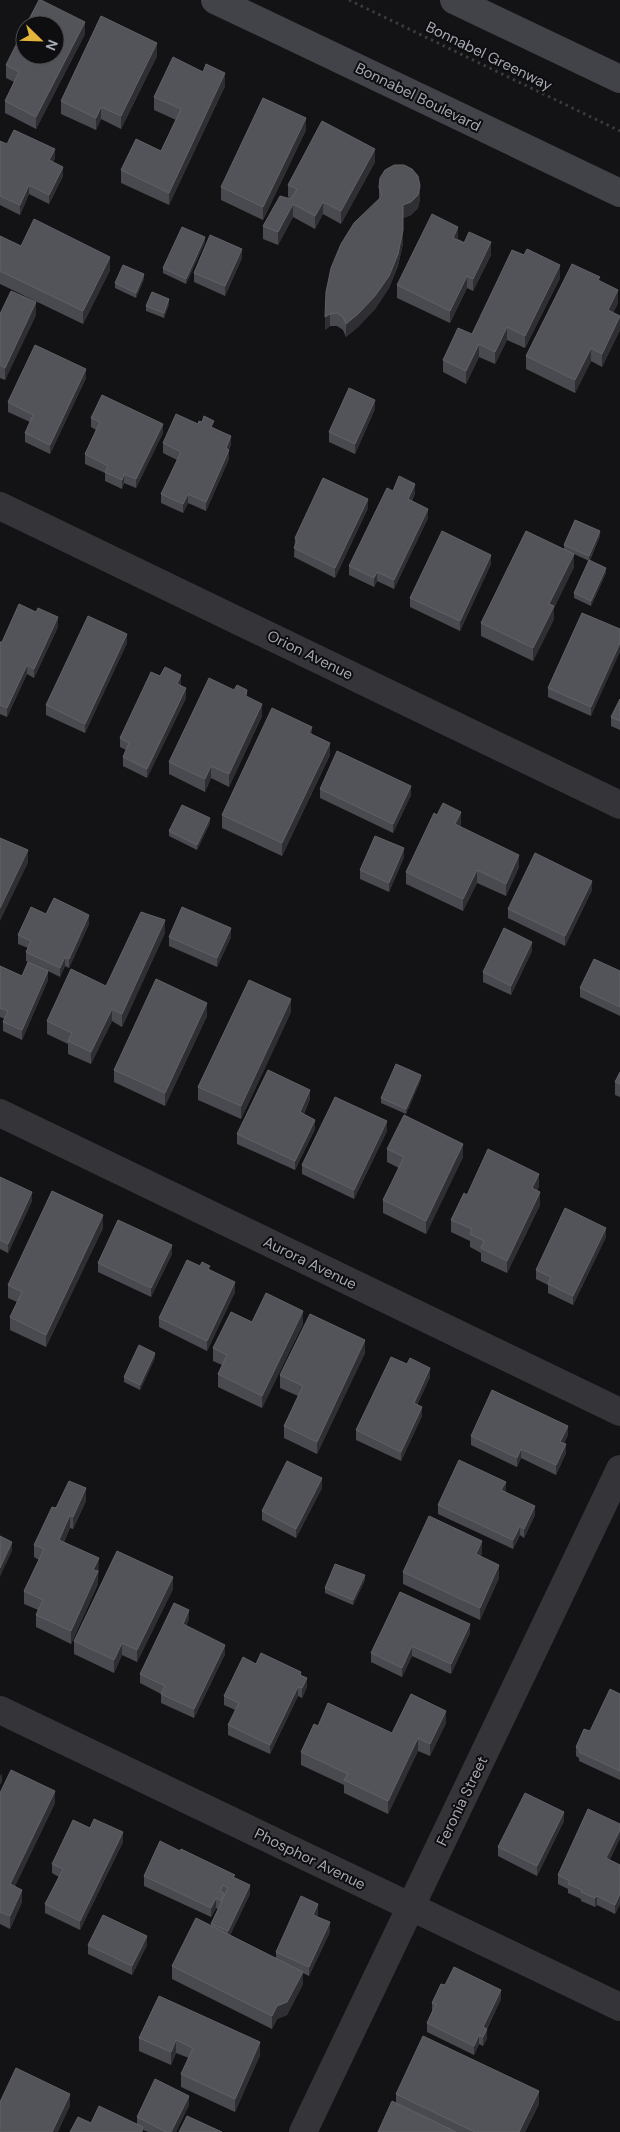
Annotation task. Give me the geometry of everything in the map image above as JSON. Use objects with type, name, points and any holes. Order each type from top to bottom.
[{"type":"main road","name":"Bonnabel Boulevard","points":[[215,0],[620,193]]},
{"type":"main road","points":[[454,0],[620,79]]},
{"type":"street","name":"Orion Avenue","points":[[0,506],[620,805]]},
{"type":"street","name":"Aurora Avenue","points":[[0,1113],[620,1412]]},
{"type":"street","name":"Feronia Street","points":[[303,2132],[620,1469]]},
{"type":"street","name":"Phosphor Avenue","points":[[0,1710],[620,2007]]},
{"type":"path","name":"Bonnabel Greenway","points":[[349,0],[620,131]]},
{"type":"building","points":[[39,0],[41,0],[85,22],[65,61],[65,15],[31,15]]},
{"type":"building","points":[[101,16],[157,43],[121,116],[101,107],[96,118],[61,101]]},
{"type":"building","points":[[15,47],[15,65],[63,65],[36,117],[5,101],[19,72],[6,65]]},
{"type":"building","points":[[173,57],[203,72],[206,64],[225,73],[169,193],[121,170],[136,139],[161,151],[181,109],[154,97]]},
{"type":"building","points":[[263,98],[306,118],[263,207],[221,187]]},
{"type":"building","points":[[322,121],[375,149],[341,211],[323,202],[315,216],[293,204],[278,232],[263,226],[280,196],[291,199],[297,189],[288,185]]},
{"type":"building","points":[[14,130],[55,149],[49,160],[63,167],[49,195],[29,185],[20,205],[0,196],[0,141],[7,144]]},
{"type":"building","points":[[394,165],[404,165],[412,169],[418,176],[420,186],[418,195],[411,202],[403,205],[403,230],[398,254],[389,276],[375,296],[346,324],[343,317],[337,313],[325,317],[326,292],[331,268],[341,244],[354,223],[382,196],[379,187],[380,178],[385,170]]},
{"type":"building","points":[[432,214],[458,227],[453,238],[464,243],[469,232],[491,242],[473,279],[467,276],[450,311],[397,285]]},
{"type":"building","points":[[34,219],[110,257],[83,311],[0,271],[0,236],[21,246]]},
{"type":"building","points":[[182,227],[205,237],[186,279],[163,268]]},
{"type":"building","points":[[210,235],[242,249],[225,286],[194,273]]},
{"type":"building","points":[[527,249],[560,265],[525,336],[507,327],[495,352],[479,344],[466,371],[443,360],[458,328],[472,334],[512,250],[524,255]]},
{"type":"building","points":[[572,264],[600,277],[598,280],[618,290],[608,310],[620,316],[602,354],[591,348],[575,380],[526,356]]},
{"type":"building","points":[[123,265],[144,274],[136,293],[115,283]]},
{"type":"building","points":[[11,291],[36,302],[5,368],[0,365],[0,314]]},
{"type":"building","points":[[152,292],[169,299],[164,313],[146,306]]},
{"type":"building","points":[[35,345],[86,369],[50,445],[25,433],[33,415],[8,402]]},
{"type":"building","points":[[349,388],[375,400],[355,444],[329,432]]},
{"type":"building","points":[[102,395],[163,424],[136,479],[124,474],[122,480],[105,472],[108,466],[85,454],[100,422],[91,418]]},
{"type":"building","points":[[176,414],[198,424],[199,421],[202,422],[204,416],[214,421],[211,427],[231,436],[226,448],[229,450],[206,502],[188,494],[183,504],[161,494],[181,452],[163,443]]},
{"type":"building","points":[[399,476],[415,484],[408,499],[428,509],[394,580],[377,572],[374,578],[349,566],[387,488],[393,491]]},
{"type":"building","points":[[323,478],[368,499],[335,568],[294,548],[297,541],[295,538]]},
{"type":"building","points":[[575,520],[600,531],[589,556],[564,545]]},
{"type":"building","points":[[442,531],[491,555],[460,621],[410,598]]},
{"type":"building","points":[[526,531],[574,554],[549,604],[554,606],[533,648],[481,623]]},
{"type":"building","points":[[589,560],[606,568],[591,601],[574,593]]},
{"type":"building","points":[[19,604],[36,612],[38,608],[58,617],[34,669],[27,665],[7,708],[0,705],[0,642],[2,642]]},
{"type":"building","points":[[582,613],[620,629],[620,643],[591,707],[548,688]]},
{"type":"building","points":[[88,616],[127,634],[85,724],[46,705]]},
{"type":"building","points":[[165,667],[181,675],[177,684],[186,688],[147,769],[123,757],[129,743],[120,738],[151,672],[160,676]]},
{"type":"building","points":[[209,678],[234,690],[237,685],[247,690],[246,696],[262,704],[229,774],[211,766],[205,779],[169,762]]},
{"type":"building","points":[[620,699],[620,721],[611,717]]},
{"type":"building","points":[[272,708],[312,727],[309,733],[330,743],[282,843],[222,815]]},
{"type":"building","points":[[337,751],[411,786],[393,824],[320,789]]},
{"type":"building","points":[[443,803],[461,812],[455,824],[519,855],[506,884],[477,870],[463,899],[406,872],[434,813],[437,815]]},
{"type":"building","points":[[182,805],[210,818],[197,845],[169,831]]},
{"type":"building","points":[[375,836],[404,848],[389,883],[360,870]]},
{"type":"building","points":[[0,838],[28,850],[0,908]]},
{"type":"building","points":[[535,853],[592,881],[565,936],[508,909]]},
{"type":"building","points":[[54,898],[89,915],[69,959],[65,957],[60,968],[26,952],[31,941],[18,935],[31,907],[46,914]]},
{"type":"building","points":[[182,907],[231,928],[217,958],[169,937]]},
{"type":"building","points":[[141,912],[165,920],[122,1014],[112,1009],[91,1052],[68,1041],[72,1033],[47,1021],[71,969],[106,986]]},
{"type":"building","points":[[504,928],[532,942],[511,986],[483,972]]},
{"type":"building","points":[[594,959],[620,971],[620,1007],[580,988]]},
{"type":"building","points":[[28,962],[48,971],[22,1030],[3,1022],[8,1011],[0,1008],[0,966],[22,976]]},
{"type":"building","points":[[156,979],[207,1003],[165,1093],[114,1070]]},
{"type":"building","points":[[249,980],[291,999],[241,1106],[198,1087]]},
{"type":"building","points":[[396,1064],[421,1075],[406,1109],[381,1098]]},
{"type":"building","points":[[268,1070],[310,1090],[300,1112],[315,1120],[295,1161],[237,1134]]},
{"type":"building","points":[[620,1072],[620,1084],[615,1082]]},
{"type":"building","points":[[335,1097],[387,1121],[354,1190],[302,1165]]},
{"type":"building","points":[[404,1115],[463,1144],[426,1221],[383,1200],[404,1157],[387,1149]]},
{"type":"building","points":[[488,1149],[539,1174],[532,1188],[540,1192],[507,1261],[481,1248],[484,1241],[470,1234],[472,1229],[451,1220],[464,1193],[467,1195]]},
{"type":"building","points":[[0,1177],[32,1192],[8,1244],[0,1240]]},
{"type":"building","points":[[52,1191],[103,1215],[46,1335],[10,1317],[22,1292],[8,1285]]},
{"type":"building","points":[[565,1208],[606,1228],[573,1296],[548,1284],[551,1277],[536,1270]]},
{"type":"building","points":[[118,1220],[172,1245],[151,1288],[98,1263]]},
{"type":"building","points":[[187,1260],[200,1266],[202,1262],[210,1266],[208,1269],[235,1282],[207,1341],[159,1318]]},
{"type":"building","points":[[266,1293],[303,1311],[262,1396],[218,1374],[227,1355],[213,1348],[231,1312],[252,1322]]},
{"type":"building","points":[[310,1314],[365,1340],[317,1442],[284,1426],[303,1386],[280,1375]]},
{"type":"building","points":[[139,1345],[155,1353],[140,1385],[124,1377]]},
{"type":"building","points":[[391,1357],[407,1364],[410,1358],[430,1368],[414,1403],[422,1407],[401,1452],[356,1430]]},
{"type":"building","points":[[492,1390],[568,1426],[560,1442],[566,1444],[556,1465],[521,1449],[517,1458],[471,1436]]},
{"type":"building","points":[[459,1460],[506,1482],[501,1490],[535,1506],[524,1529],[520,1526],[513,1540],[438,1505]]},
{"type":"building","points":[[287,1461],[322,1478],[296,1529],[262,1511]]},
{"type":"building","points":[[69,1481],[86,1488],[73,1517],[70,1515],[59,1540],[99,1558],[93,1570],[98,1571],[71,1631],[36,1615],[43,1600],[24,1591],[44,1549],[34,1545],[52,1507],[56,1508]]},
{"type":"building","points":[[429,1516],[482,1541],[476,1554],[499,1565],[480,1608],[403,1572]]},
{"type":"building","points":[[0,1536],[12,1542],[0,1568]]},
{"type":"building","points":[[117,1551],[173,1577],[137,1650],[122,1643],[114,1660],[74,1641]]},
{"type":"building","points":[[335,1564],[365,1575],[353,1600],[325,1588]]},
{"type":"building","points":[[400,1592],[470,1624],[451,1664],[412,1646],[402,1668],[371,1653]]},
{"type":"building","points":[[174,1603],[189,1610],[183,1624],[225,1645],[194,1709],[161,1694],[165,1686],[140,1674]]},
{"type":"building","points":[[261,1653],[301,1672],[300,1675],[307,1678],[302,1688],[298,1687],[270,1745],[228,1725],[239,1703],[224,1696],[243,1657],[256,1664]]},
{"type":"building","points":[[610,1689],[620,1694],[620,1771],[579,1752],[580,1750],[576,1747],[584,1729],[590,1731]]},
{"type":"building","points":[[411,1694],[446,1711],[430,1744],[418,1738],[388,1801],[344,1780],[348,1774],[301,1752],[314,1724],[318,1726],[328,1703],[392,1733]]},
{"type":"building","points":[[11,1770],[55,1791],[10,1884],[22,1890],[10,1916],[0,1912],[0,1793]]},
{"type":"building","points":[[525,1793],[564,1812],[537,1866],[498,1847]]},
{"type":"building","points":[[588,1809],[620,1824],[620,1830],[606,1858],[620,1865],[620,1894],[615,1905],[597,1896],[595,1898],[581,1892],[582,1890],[568,1884],[570,1881],[558,1875]]},
{"type":"building","points":[[94,1819],[123,1832],[80,1921],[45,1904],[63,1869],[52,1864],[73,1820],[90,1828]]},
{"type":"building","points":[[160,1841],[235,1875],[233,1877],[250,1885],[228,1931],[211,1924],[228,1888],[223,1885],[220,1891],[224,1893],[221,1901],[216,1898],[211,1908],[144,1876]]},
{"type":"building","points":[[301,1896],[318,1904],[313,1915],[330,1922],[309,1967],[276,1952]]},
{"type":"building","points":[[103,1915],[147,1936],[132,1966],[88,1945]]},
{"type":"building","points":[[196,1918],[303,1972],[287,2002],[277,2006],[272,2016],[172,1966]]},
{"type":"building","points":[[454,1967],[501,1990],[483,2027],[487,2029],[483,2037],[479,2035],[474,2046],[427,2023],[436,2004],[432,2003],[441,1984],[445,1985]]},
{"type":"building","points":[[159,1996],[260,2042],[235,2099],[181,2074],[193,2048],[176,2040],[171,2052],[139,2038]]},
{"type":"building","points":[[423,2036],[539,2091],[519,2132],[475,2132],[396,2094]]},
{"type":"building","points":[[16,2068],[70,2094],[52,2132],[0,2132],[0,2102]]},
{"type":"building","points":[[155,2079],[189,2096],[171,2132],[166,2132],[137,2117]]},
{"type":"building","points":[[392,2101],[456,2132],[378,2132]]},
{"type":"building","points":[[99,2106],[143,2127],[141,2132],[70,2132],[78,2117],[91,2123]]},
{"type":"building","points":[[187,2116],[222,2132],[179,2132]]}]
